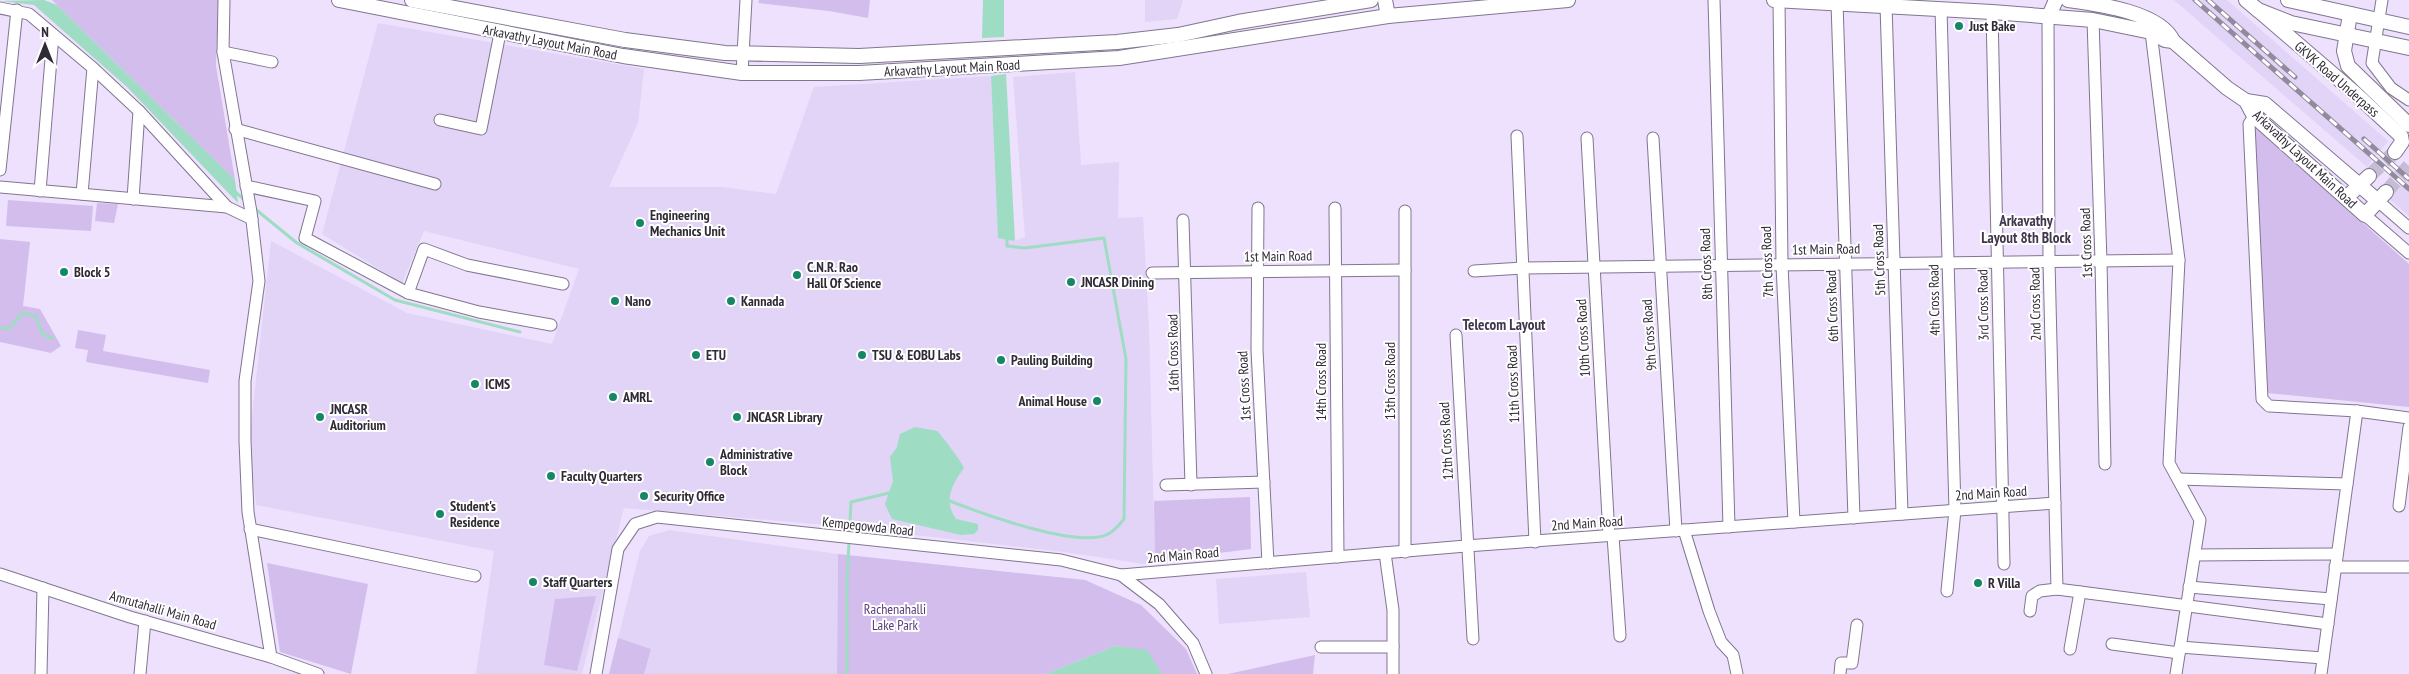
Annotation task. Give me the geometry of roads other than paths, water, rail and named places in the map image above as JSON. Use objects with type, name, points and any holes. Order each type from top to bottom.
[{"type":"main road","name":"Arkavathy Layout Main Road","points":[[339,0],[623,56],[742,73],[859,73],[1118,58],[1388,16],[1568,0]]},
{"type":"main road","name":"Arkavathy Layout Main Road","points":[[412,0],[625,40],[725,53],[859,56],[1117,42],[1178,35],[1238,22],[1371,0]]},
{"type":"main road","points":[[1385,0],[1388,16]]},
{"type":"main road","points":[[1774,0],[1992,12],[2154,27]]},
{"type":"main road","points":[[2048,18],[2056,0]]},
{"type":"main road","points":[[2068,0],[2093,4],[2154,27]]},
{"type":"main road","points":[[2246,0],[2258,10],[2291,23],[2409,48]]},
{"type":"main road","points":[[2288,0],[2330,5],[2350,14],[2409,27]]},
{"type":"main road","name":"GKVK Road Underpass","points":[[2258,10],[2401,136],[2402,142],[2395,152]]},
{"type":"main road","name":"GKVK Road Underpass","points":[[2350,14],[2344,51],[2348,66],[2409,125]]},
{"type":"main road","name":"Arkavathy Layout Main Road","points":[[2154,27],[2169,33],[2173,41],[2227,88],[2246,101],[2265,104],[2382,196]]},
{"type":"main road","name":"Arkavathy Layout Main Road","points":[[2246,101],[2254,116],[2365,215]]},
{"type":"main road","points":[[2346,198],[2364,180]]},
{"type":"main road","points":[[2365,215],[2382,196]]},
{"type":"street","points":[[224,0],[223,52],[251,216],[259,281],[245,381],[245,441],[250,529],[271,657]]},
{"type":"street","points":[[742,73],[746,0]]},
{"type":"street","name":"8th Cross Road","points":[[1714,0],[1729,527]]},
{"type":"street","name":"7th Cross Road","points":[[1779,0],[1782,265],[1794,522]]},
{"type":"street","points":[[2382,0],[2371,60],[2373,66],[2392,88],[2409,100]]},
{"type":"street","name":"6th Cross Road","points":[[1837,3],[1854,518]]},
{"type":"street","name":"5th Cross Road","points":[[1886,5],[1902,514]]},
{"type":"street","points":[[0,8],[29,14],[93,68],[139,111],[228,207]]},
{"type":"street","name":"4th Cross Road","points":[[1940,9],[1955,510],[1947,590]]},
{"type":"street","points":[[0,170],[17,10]]},
{"type":"street","name":"3rd Cross Road","points":[[1992,12],[2004,564]]},
{"type":"street","name":"2nd Cross Road","points":[[2048,18],[2049,261],[2057,589]]},
{"type":"street","name":"1st Cross Road","points":[[2093,20],[2105,464]]},
{"type":"street","points":[[2154,27],[2179,260],[2169,464],[2200,520],[2176,674]]},
{"type":"street","points":[[440,120],[481,129],[500,33]]},
{"type":"street","points":[[40,191],[54,35]]},
{"type":"street","points":[[223,52],[272,62]]},
{"type":"street","points":[[82,194],[93,68]]},
{"type":"street","points":[[2265,104],[2249,124],[2262,399],[2269,406],[2357,411],[2409,418]]},
{"type":"street","points":[[133,199],[139,111]]},
{"type":"street","points":[[235,129],[435,184]]},
{"type":"street","name":"11th Cross Road","points":[[1517,136],[1534,542]]},
{"type":"street","name":"10th Cross Road","points":[[1588,138],[1611,536],[1620,636]]},
{"type":"street","name":"9th Cross Road","points":[[1653,138],[1660,266],[1680,531],[1721,642],[1733,655],[1737,674]]},
{"type":"street","points":[[0,187],[228,207],[251,216]]},
{"type":"street","points":[[246,188],[315,201],[305,238],[408,293],[479,312],[551,325]]},
{"type":"street","points":[[2382,196],[2409,228]]},
{"type":"street","name":"1st Cross Road","points":[[1258,208],[1257,350],[1268,563]]},
{"type":"street","name":"14th Cross Road","points":[[1335,208],[1338,557]]},
{"type":"street","name":"13th Cross Road","points":[[1405,211],[1405,552]]},
{"type":"street","points":[[2365,215],[2409,253]]},
{"type":"street","name":"16th Cross Road","points":[[1183,220],[1191,485]]},
{"type":"street","points":[[408,293],[424,249],[468,265],[563,284]]},
{"type":"street","name":"1st Main Road","points":[[1474,271],[1523,268],[2179,260]]},
{"type":"street","name":"1st Main Road","points":[[1152,273],[1405,270]]},
{"type":"street","name":"12th Cross Road","points":[[1456,335],[1466,546],[1473,639]]},
{"type":"street","points":[[2321,674],[2357,411]]},
{"type":"street","points":[[2399,506],[2409,427]]},
{"type":"street","points":[[2178,479],[2347,484]]},
{"type":"street","points":[[1166,485],[1264,482]]},
{"type":"street","name":"2nd Main Road","points":[[1121,575],[1466,546],[2055,504]]},
{"type":"street","name":"Kempegowda Road","points":[[596,674],[618,550],[635,524],[657,518],[1061,560],[1121,575],[1159,604],[1193,643],[1206,674]]},
{"type":"street","points":[[250,529],[475,576]]},
{"type":"street","points":[[1385,553],[1393,610],[1393,674]]},
{"type":"street","points":[[2195,555],[2336,554]]},
{"type":"street","points":[[2335,567],[2409,568]]},
{"type":"street","name":"Amrutahalli Main Road","points":[[0,574],[145,621],[271,657],[318,674]]},
{"type":"street","points":[[41,674],[43,588]]},
{"type":"street","points":[[2189,588],[2331,599]]},
{"type":"street","points":[[2030,612],[2032,596],[2040,590],[2057,589],[2328,624]]},
{"type":"street","points":[[2070,649],[2080,592]]},
{"type":"street","points":[[140,674],[145,621]]},
{"type":"street","points":[[1840,674],[1841,663],[1852,663],[1857,625]]},
{"type":"street","points":[[2112,644],[2179,650],[2323,658]]},
{"type":"street","points":[[1321,647],[1393,647]]},
{"type":"waterway","points":[[233,190],[246,201]]},
{"type":"waterway","points":[[254,208],[297,243],[395,300],[520,332]]},
{"type":"waterway","points":[[950,501],[984,514],[1031,528],[1078,537],[1097,537],[1110,533],[1124,519],[1126,359],[1104,238],[1025,248],[1007,246],[1007,235]]},
{"type":"waterway","points":[[0,328],[9,329],[22,313],[36,316],[43,335],[53,338]]},
{"type":"waterway","points":[[847,674],[847,582],[851,502],[889,493]]},
{"type":"tunnel","points":[[2369,176],[2395,152]]},
{"type":"tunnel","points":[[2386,192],[2409,166]]},
{"type":"railway","points":[[2195,0],[2409,189]]},
{"type":"railway","points":[[2208,0],[2295,77]]},
{"type":"railway","points":[[2364,139],[2409,179]]},
{"type":"place","name":"Just Bake","points":[[1959,26]]},
{"type":"place","name":"Engineering Mechanics Unit","points":[[640,223]]},
{"type":"place","name":"Block 5","points":[[64,272]]},
{"type":"place","name":"C.N.R. Rao Hall Of Science","points":[[797,275]]},
{"type":"place","name":"JNCASR Dining","points":[[1071,282]]},
{"type":"place","name":"Nano","points":[[615,301]]},
{"type":"place","name":"Kannada","points":[[731,301]]},
{"type":"place","name":"ETU","points":[[696,355]]},
{"type":"place","name":"TSU & EOBU Labs","points":[[862,355]]},
{"type":"place","name":"Pauling Building","points":[[1001,360]]},
{"type":"place","name":"ICMS","points":[[475,384]]},
{"type":"place","name":"AMRL","points":[[613,397]]},
{"type":"place","name":"Animal House","points":[[1097,401]]},
{"type":"place","name":"JNCASR Auditorium","points":[[320,417]]},
{"type":"place","name":"JNCASR Library","points":[[737,417]]},
{"type":"place","name":"Administrative Block","points":[[710,462]]},
{"type":"place","name":"Faculty Quarters","points":[[551,476]]},
{"type":"place","name":"Security Office","points":[[644,496]]},
{"type":"place","name":"Student's Residence","points":[[440,514]]},
{"type":"place","name":"Staff Quarters","points":[[533,582]]},
{"type":"place","name":"R Villa","points":[[1978,583]]},
{"type":"district","name":"Arkavathy Layout 8th Block","points":[[2026,230]]},
{"type":"district","name":"Telecom Layout","points":[[1504,325]]},
{"type":"park label","name":"Rachenahalli Lake Park","points":[[895,618]]}]
